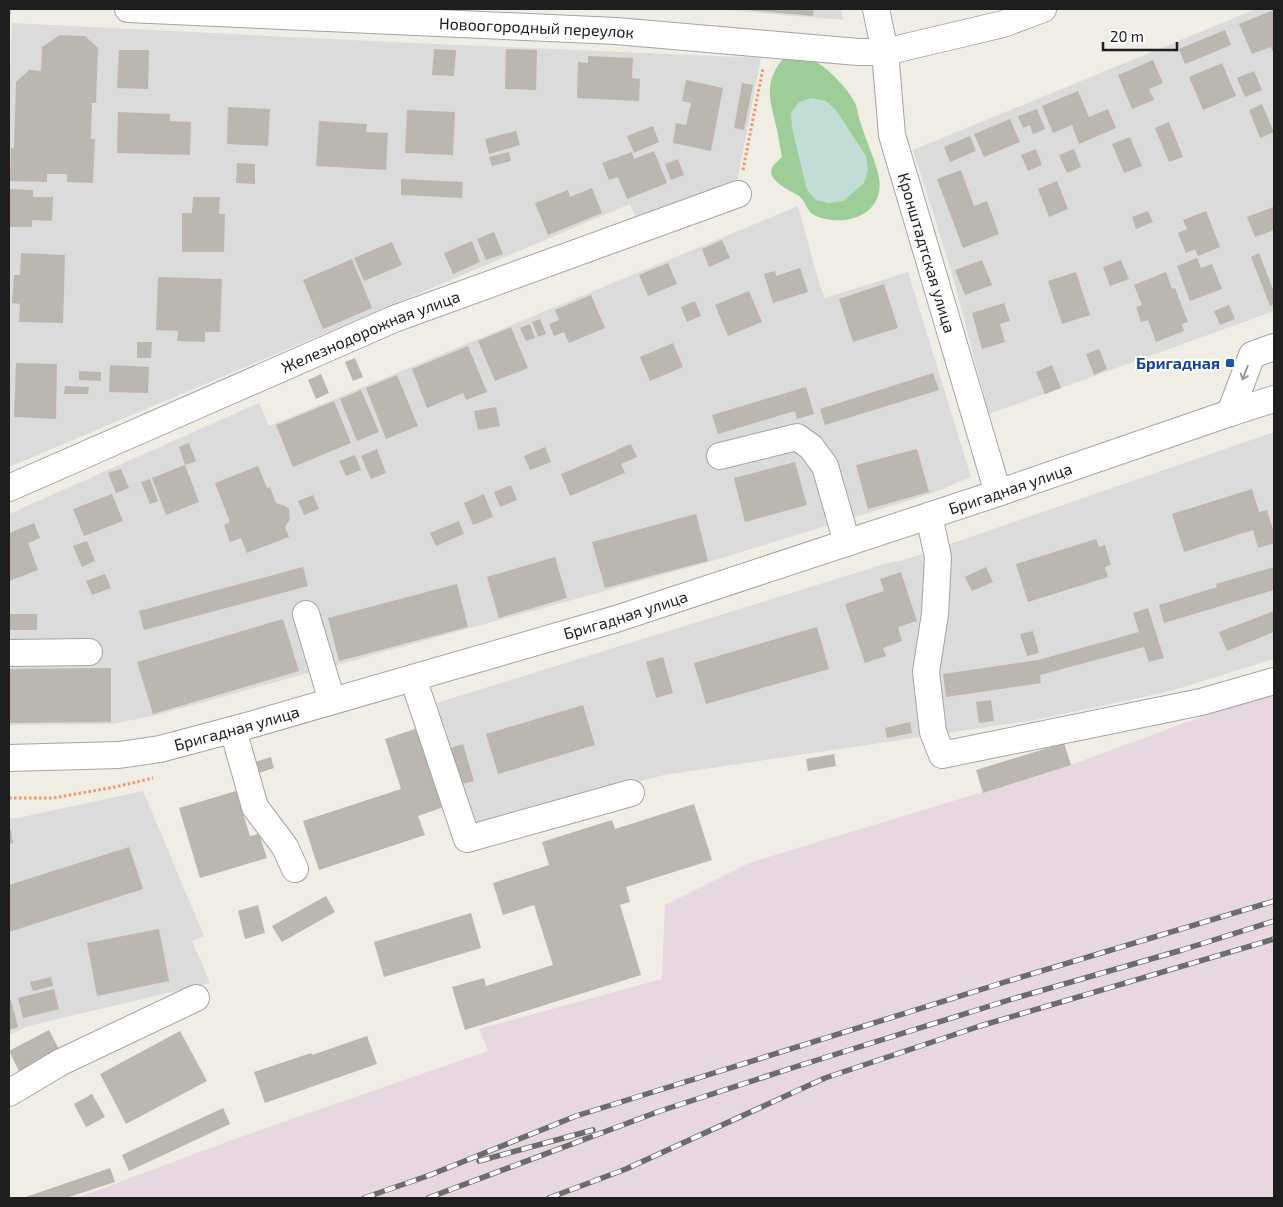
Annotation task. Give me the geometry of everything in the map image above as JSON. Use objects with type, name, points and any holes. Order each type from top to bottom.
[{"type":"street","name":"Новоогородный переулок","points":[[128,9],[616,31],[858,52],[885,52]]},
{"type":"street","name":"Кронштадтская улица","points":[[876,9],[885,52],[892,135],[998,493]]},
{"type":"street","points":[[885,52],[1004,24],[1043,9]]},
{"type":"street","name":"Железнодорожная улица","points":[[9,488],[394,319],[738,194]]},
{"type":"street","points":[[1230,413],[1252,355],[1274,347]]},
{"type":"street","name":"Бригадная улица","points":[[9,758],[119,755],[160,749],[233,730],[616,619],[998,493],[1274,399]]},
{"type":"street","points":[[720,456],[797,437],[811,448],[825,466],[846,543]]},
{"type":"street","points":[[929,516],[938,557],[936,614],[926,672],[933,732],[942,755],[1201,702],[1274,680]]},
{"type":"street","points":[[306,614],[332,701]]},
{"type":"street","points":[[9,653],[89,652]]},
{"type":"street","points":[[414,678],[467,839],[632,793]]},
{"type":"street","points":[[233,730],[255,807],[285,847],[295,869]]},
{"type":"street","points":[[9,1093],[61,1062],[196,998]]},
{"type":"path","points":[[9,14],[10,9]]},
{"type":"path","points":[[738,194],[768,43]]},
{"type":"shaded area","points":[[713,9],[841,9],[843,20]]},
{"type":"shaded area","points":[[1256,9],[1274,9],[1274,311],[989,414],[951,270],[913,150]]},
{"type":"shaded area","points":[[12,23],[761,58],[737,182],[638,222],[630,204],[9,467],[9,107]]},
{"type":"shaded area","points":[[812,98],[826,101],[836,110],[866,156],[868,170],[864,183],[843,201],[829,203],[816,200],[807,190],[792,128],[791,113],[799,102]]},
{"type":"shaded area","points":[[798,206],[818,280],[825,298],[908,272],[971,477],[930,494],[709,562],[153,716],[111,724],[9,725],[9,514],[259,403],[269,426]]},
{"type":"shaded area","points":[[1274,432],[1274,659],[1171,691],[1035,720],[664,775],[470,824],[433,704],[888,563],[904,560]]},
{"type":"shaded area","points":[[1274,690],[1274,1198],[77,1198],[232,1140],[488,1051],[479,1029],[662,979],[665,905],[749,863],[1071,765]]},
{"type":"shaded area","points":[[143,791],[204,936],[192,941],[210,983],[28,1026],[9,1035],[9,818],[18,818]]},
{"type":"green space","points":[[804,57],[816,62],[829,71],[853,100],[878,172],[879,191],[876,201],[861,215],[850,219],[827,219],[816,216],[808,209],[802,198],[778,183],[772,176],[771,170],[773,166],[782,157],[771,102],[770,85],[772,77],[783,59]]},
{"type":"building","points":[[748,9],[814,9],[813,16]]},
{"type":"building","points":[[1274,10],[1274,54],[1271,47],[1252,54],[1239,24]]},
{"type":"building","points":[[1225,30],[1231,45],[1185,64],[1179,49]]},
{"type":"building","points":[[60,35],[85,36],[98,48],[96,103],[92,103],[91,139],[95,139],[93,183],[67,182],[67,174],[47,174],[47,182],[10,181],[11,148],[14,148],[16,82],[29,70],[41,71],[42,47]]},
{"type":"building","points":[[434,49],[456,50],[454,76],[432,75]]},
{"type":"building","points":[[506,49],[537,50],[536,90],[505,89]]},
{"type":"building","points":[[119,50],[149,50],[148,89],[117,88]]},
{"type":"building","points":[[588,56],[633,58],[632,78],[640,79],[639,101],[577,98],[578,62],[588,63]]},
{"type":"building","points":[[1153,60],[1163,83],[1149,89],[1154,100],[1132,109],[1118,75]]},
{"type":"building","points":[[1222,63],[1236,96],[1203,110],[1189,77]]},
{"type":"building","points":[[1254,71],[1262,90],[1245,97],[1237,78]]},
{"type":"building","points":[[686,80],[723,88],[711,151],[673,143],[676,123],[686,125],[691,103],[682,101]]},
{"type":"building","points":[[742,83],[753,85],[744,130],[734,128]]},
{"type":"building","points":[[1078,91],[1089,117],[1108,109],[1116,128],[1079,144],[1072,125],[1053,133],[1042,106]]},
{"type":"building","points":[[1262,104],[1274,132],[1260,138],[1249,110]]},
{"type":"building","points":[[228,107],[270,109],[268,146],[227,144]]},
{"type":"building","points":[[1037,109],[1045,129],[1033,134],[1030,125],[1023,128],[1018,116]]},
{"type":"building","points":[[407,110],[455,112],[453,155],[405,153]]},
{"type":"building","points":[[118,112],[170,114],[170,121],[191,122],[190,155],[117,153]]},
{"type":"building","points":[[1010,119],[1020,142],[984,157],[974,134]]},
{"type":"building","points":[[319,121],[367,124],[366,132],[388,133],[386,170],[316,166]]},
{"type":"building","points":[[1169,122],[1183,157],[1169,162],[1155,128]]},
{"type":"building","points":[[653,126],[659,142],[634,153],[627,136]]},
{"type":"building","points":[[516,131],[520,145],[489,154],[485,139]]},
{"type":"building","points":[[970,136],[976,151],[950,162],[944,147]]},
{"type":"building","points":[[1130,137],[1142,166],[1124,173],[1112,144]]},
{"type":"building","points":[[1036,149],[1042,165],[1028,171],[1021,155]]},
{"type":"building","points":[[1074,149],[1081,167],[1067,173],[1059,155]]},
{"type":"building","points":[[654,151],[667,183],[627,199],[618,177],[609,180],[602,163],[632,152],[634,159]]},
{"type":"building","points":[[509,152],[511,161],[492,166],[489,157]]},
{"type":"building","points":[[678,159],[684,175],[671,180],[665,164]]},
{"type":"building","points":[[237,163],[255,164],[255,184],[236,183]]},
{"type":"building","points":[[961,170],[974,206],[987,201],[999,234],[963,248],[937,179]]},
{"type":"building","points":[[401,179],[463,182],[462,198],[401,195]]},
{"type":"building","points":[[1057,181],[1068,209],[1049,217],[1038,189]]},
{"type":"building","points":[[592,188],[602,213],[548,235],[535,203],[568,190],[570,197]]},
{"type":"building","points":[[9,189],[33,190],[33,197],[53,197],[52,221],[32,220],[32,227],[9,227]]},
{"type":"building","points":[[193,197],[220,197],[219,214],[225,214],[224,252],[182,252],[182,213],[192,213]]},
{"type":"building","points":[[1273,207],[1274,230],[1255,237],[1247,217]]},
{"type":"building","points":[[1148,211],[1153,222],[1136,229],[1132,217]]},
{"type":"building","points":[[1206,211],[1220,247],[1198,256],[1195,249],[1186,253],[1178,233],[1187,229],[1183,220]]},
{"type":"building","points":[[494,232],[503,254],[486,260],[477,239]]},
{"type":"building","points":[[722,240],[730,258],[709,267],[702,249]]},
{"type":"building","points":[[472,241],[480,262],[453,274],[444,253]]},
{"type":"building","points":[[392,242],[402,265],[364,281],[354,258]]},
{"type":"building","points":[[21,253],[65,255],[63,323],[19,322],[20,304],[12,303],[14,275],[20,275]]},
{"type":"building","points":[[1259,253],[1274,292],[1274,304],[1270,306],[1251,257]]},
{"type":"building","points":[[1197,258],[1201,268],[1212,264],[1222,289],[1190,301],[1177,266]]},
{"type":"building","points":[[352,259],[372,308],[323,329],[303,280]]},
{"type":"building","points":[[982,260],[992,285],[965,295],[955,270]]},
{"type":"building","points":[[1121,260],[1129,279],[1110,286],[1103,267]]},
{"type":"building","points":[[668,263],[677,284],[648,296],[639,275]]},
{"type":"building","points":[[800,268],[808,292],[773,303],[764,274],[775,271],[776,276]]},
{"type":"building","points":[[1076,272],[1090,315],[1062,324],[1048,281]]},
{"type":"building","points":[[1166,272],[1172,289],[1175,288],[1188,322],[1182,324],[1184,331],[1156,342],[1148,320],[1141,322],[1136,307],[1142,305],[1134,285]]},
{"type":"building","points":[[158,277],[222,279],[220,332],[205,332],[205,342],[177,341],[178,331],[156,330]]},
{"type":"building","points":[[884,284],[898,328],[853,342],[839,299]]},
{"type":"building","points":[[749,291],[762,322],[728,336],[715,305]]},
{"type":"building","points":[[591,295],[605,328],[569,343],[564,332],[554,336],[549,324],[559,320],[555,310]]},
{"type":"building","points":[[695,301],[701,316],[687,322],[681,307]]},
{"type":"building","points":[[1004,303],[1010,321],[1000,324],[1005,342],[982,349],[972,313]]},
{"type":"building","points":[[1229,305],[1235,319],[1220,325],[1214,311]]},
{"type":"building","points":[[540,319],[546,334],[538,337],[532,322]]},
{"type":"building","points":[[530,324],[535,338],[526,341],[520,328]]},
{"type":"building","points":[[511,327],[528,368],[495,381],[478,341]]},
{"type":"building","points":[[137,342],[152,342],[151,358],[137,358]]},
{"type":"building","points":[[673,343],[683,367],[650,381],[640,357]]},
{"type":"building","points":[[468,346],[487,392],[466,400],[463,393],[427,408],[412,369]]},
{"type":"building","points":[[1099,349],[1107,369],[1094,375],[1086,354]]},
{"type":"building","points":[[355,358],[363,377],[353,381],[345,362]]},
{"type":"building","points":[[16,363],[57,364],[56,419],[14,417]]},
{"type":"building","points":[[110,365],[149,367],[148,393],[109,392]]},
{"type":"building","points":[[1052,365],[1061,388],[1045,394],[1036,372]]},
{"type":"building","points":[[79,371],[101,372],[101,381],[79,380]]},
{"type":"building","points":[[933,373],[939,390],[825,425],[820,409]]},
{"type":"building","points":[[321,374],[329,393],[316,399],[308,380]]},
{"type":"building","points":[[397,375],[418,426],[386,439],[366,388]]},
{"type":"building","points":[[65,386],[89,387],[88,394],[64,394]]},
{"type":"building","points":[[806,387],[814,414],[797,419],[795,411],[718,434],[712,415]]},
{"type":"building","points":[[361,390],[379,432],[357,441],[340,399]]},
{"type":"building","points":[[334,401],[351,443],[293,467],[276,425]]},
{"type":"building","points":[[496,407],[500,426],[478,430],[474,411]]},
{"type":"building","points":[[189,443],[196,461],[185,465],[179,447]]},
{"type":"building","points":[[631,444],[637,457],[621,464],[625,473],[570,496],[561,474],[616,451],[620,461],[616,450]]},
{"type":"building","points":[[545,447],[551,462],[530,470],[524,456]]},
{"type":"building","points":[[377,449],[386,473],[371,479],[361,456]]},
{"type":"building","points":[[917,449],[929,492],[868,509],[856,465]]},
{"type":"building","points":[[355,455],[361,470],[346,476],[339,461]]},
{"type":"building","points":[[795,462],[807,505],[745,522],[734,478]]},
{"type":"building","points":[[185,465],[199,502],[166,515],[152,478]]},
{"type":"building","points":[[258,466],[267,488],[270,487],[276,503],[289,509],[290,519],[285,527],[289,537],[247,553],[241,538],[230,542],[224,525],[230,522],[215,483]]},
{"type":"building","points":[[121,469],[129,488],[116,493],[108,473]]},
{"type":"building","points":[[150,479],[158,501],[150,504],[141,482]]},
{"type":"building","points":[[511,485],[517,500],[500,507],[494,492]]},
{"type":"building","points":[[1252,489],[1259,512],[1267,510],[1274,533],[1274,543],[1258,548],[1253,530],[1184,552],[1172,514]]},
{"type":"building","points":[[112,494],[123,521],[84,536],[73,509]]},
{"type":"building","points":[[484,494],[493,517],[473,525],[464,503]]},
{"type":"building","points":[[313,495],[319,509],[304,515],[298,501]]},
{"type":"building","points":[[696,514],[708,561],[605,588],[592,542]]},
{"type":"building","points":[[459,521],[464,534],[436,546],[430,533]]},
{"type":"building","points":[[34,523],[40,538],[28,543],[38,570],[9,581],[9,533]]},
{"type":"building","points":[[1096,539],[1099,547],[1105,545],[1111,565],[1105,567],[1108,577],[1028,602],[1016,564]]},
{"type":"building","points":[[87,541],[95,561],[82,567],[73,546]]},
{"type":"building","points":[[555,557],[567,598],[499,618],[487,577]]},
{"type":"building","points":[[303,567],[308,586],[144,630],[139,611]]},
{"type":"building","points":[[986,567],[993,582],[972,591],[965,577]]},
{"type":"building","points":[[1274,567],[1274,590],[1164,623],[1159,605],[1217,587],[1216,584]]},
{"type":"building","points":[[901,572],[917,621],[898,627],[902,641],[883,648],[886,656],[865,663],[845,604],[884,591],[880,579]]},
{"type":"building","points":[[105,574],[111,588],[92,595],[86,581]]},
{"type":"building","points":[[457,584],[468,627],[339,661],[328,618]]},
{"type":"building","points":[[1148,608],[1164,658],[1149,662],[1144,647],[1040,675],[1041,683],[946,697],[943,674],[1038,660],[1139,632],[1133,613]]},
{"type":"building","points":[[1274,611],[1274,632],[1227,651],[1219,632]]},
{"type":"building","points":[[9,614],[37,614],[37,630],[9,630]]},
{"type":"building","points":[[283,619],[299,671],[153,714],[137,662]]},
{"type":"building","points":[[817,627],[829,669],[706,704],[694,663]]},
{"type":"building","points":[[1033,631],[1039,653],[1027,656],[1020,634]]},
{"type":"building","points":[[663,657],[673,693],[656,698],[646,662]]},
{"type":"building","points":[[111,668],[111,722],[9,723],[9,669]]},
{"type":"building","points":[[991,700],[994,721],[979,723],[976,702]]},
{"type":"building","points":[[583,705],[595,745],[498,774],[486,734]]},
{"type":"building","points":[[910,722],[912,733],[887,738],[885,728]]},
{"type":"building","points":[[421,727],[447,806],[418,816],[425,835],[319,870],[303,821],[401,789],[385,739]]},
{"type":"building","points":[[1064,743],[1071,765],[983,793],[976,770]]},
{"type":"building","points":[[463,744],[474,781],[458,785],[447,749]]},
{"type":"building","points":[[834,754],[836,766],[808,771],[806,759]]},
{"type":"building","points":[[271,757],[274,768],[256,774],[252,763]]},
{"type":"building","points":[[236,791],[250,836],[259,834],[267,858],[200,878],[179,808]]},
{"type":"building","points":[[694,804],[712,860],[626,887],[630,902],[620,905],[641,975],[465,1030],[452,987],[484,978],[486,986],[553,965],[534,905],[503,915],[493,883],[549,865],[542,842],[612,820],[615,829]]},
{"type":"building","points":[[9,830],[11,830],[13,843],[9,844]]},
{"type":"building","points":[[129,847],[143,889],[9,932],[9,885]]},
{"type":"building","points":[[326,896],[335,912],[282,942],[272,926]]},
{"type":"building","points":[[258,905],[265,933],[245,939],[238,911]]},
{"type":"building","points":[[471,913],[481,948],[384,977],[374,942]]},
{"type":"building","points":[[159,929],[169,981],[97,996],[87,943]]},
{"type":"building","points":[[51,977],[53,986],[33,991],[30,982]]},
{"type":"building","points":[[54,989],[59,1009],[23,1018],[18,998]]},
{"type":"building","points":[[9,1000],[11,1000],[18,1027],[9,1030]]},
{"type":"building","points":[[49,1030],[60,1051],[19,1071],[9,1051]]},
{"type":"building","points":[[180,1031],[207,1081],[126,1124],[100,1074]]},
{"type":"building","points":[[367,1036],[377,1064],[265,1103],[254,1072]]},
{"type":"building","points":[[92,1094],[105,1117],[86,1127],[74,1104]]},
{"type":"building","points":[[223,1108],[230,1124],[129,1171],[122,1155]]},
{"type":"building","points":[[110,1168],[115,1182],[66,1198],[23,1198]]},
{"type":"railway","points":[[364,1198],[430,1175],[576,1116],[1005,982],[1274,901]]},
{"type":"railway","points":[[428,1198],[660,1111],[1009,1000],[1182,950],[1274,921]]},
{"type":"railway","points":[[549,1198],[626,1169],[825,1078],[980,1026],[1274,939]]},
{"type":"railway","points":[[479,1161],[593,1130]]},
{"type":"place","name":"Бригадная","points":[[1230,363]]}]
